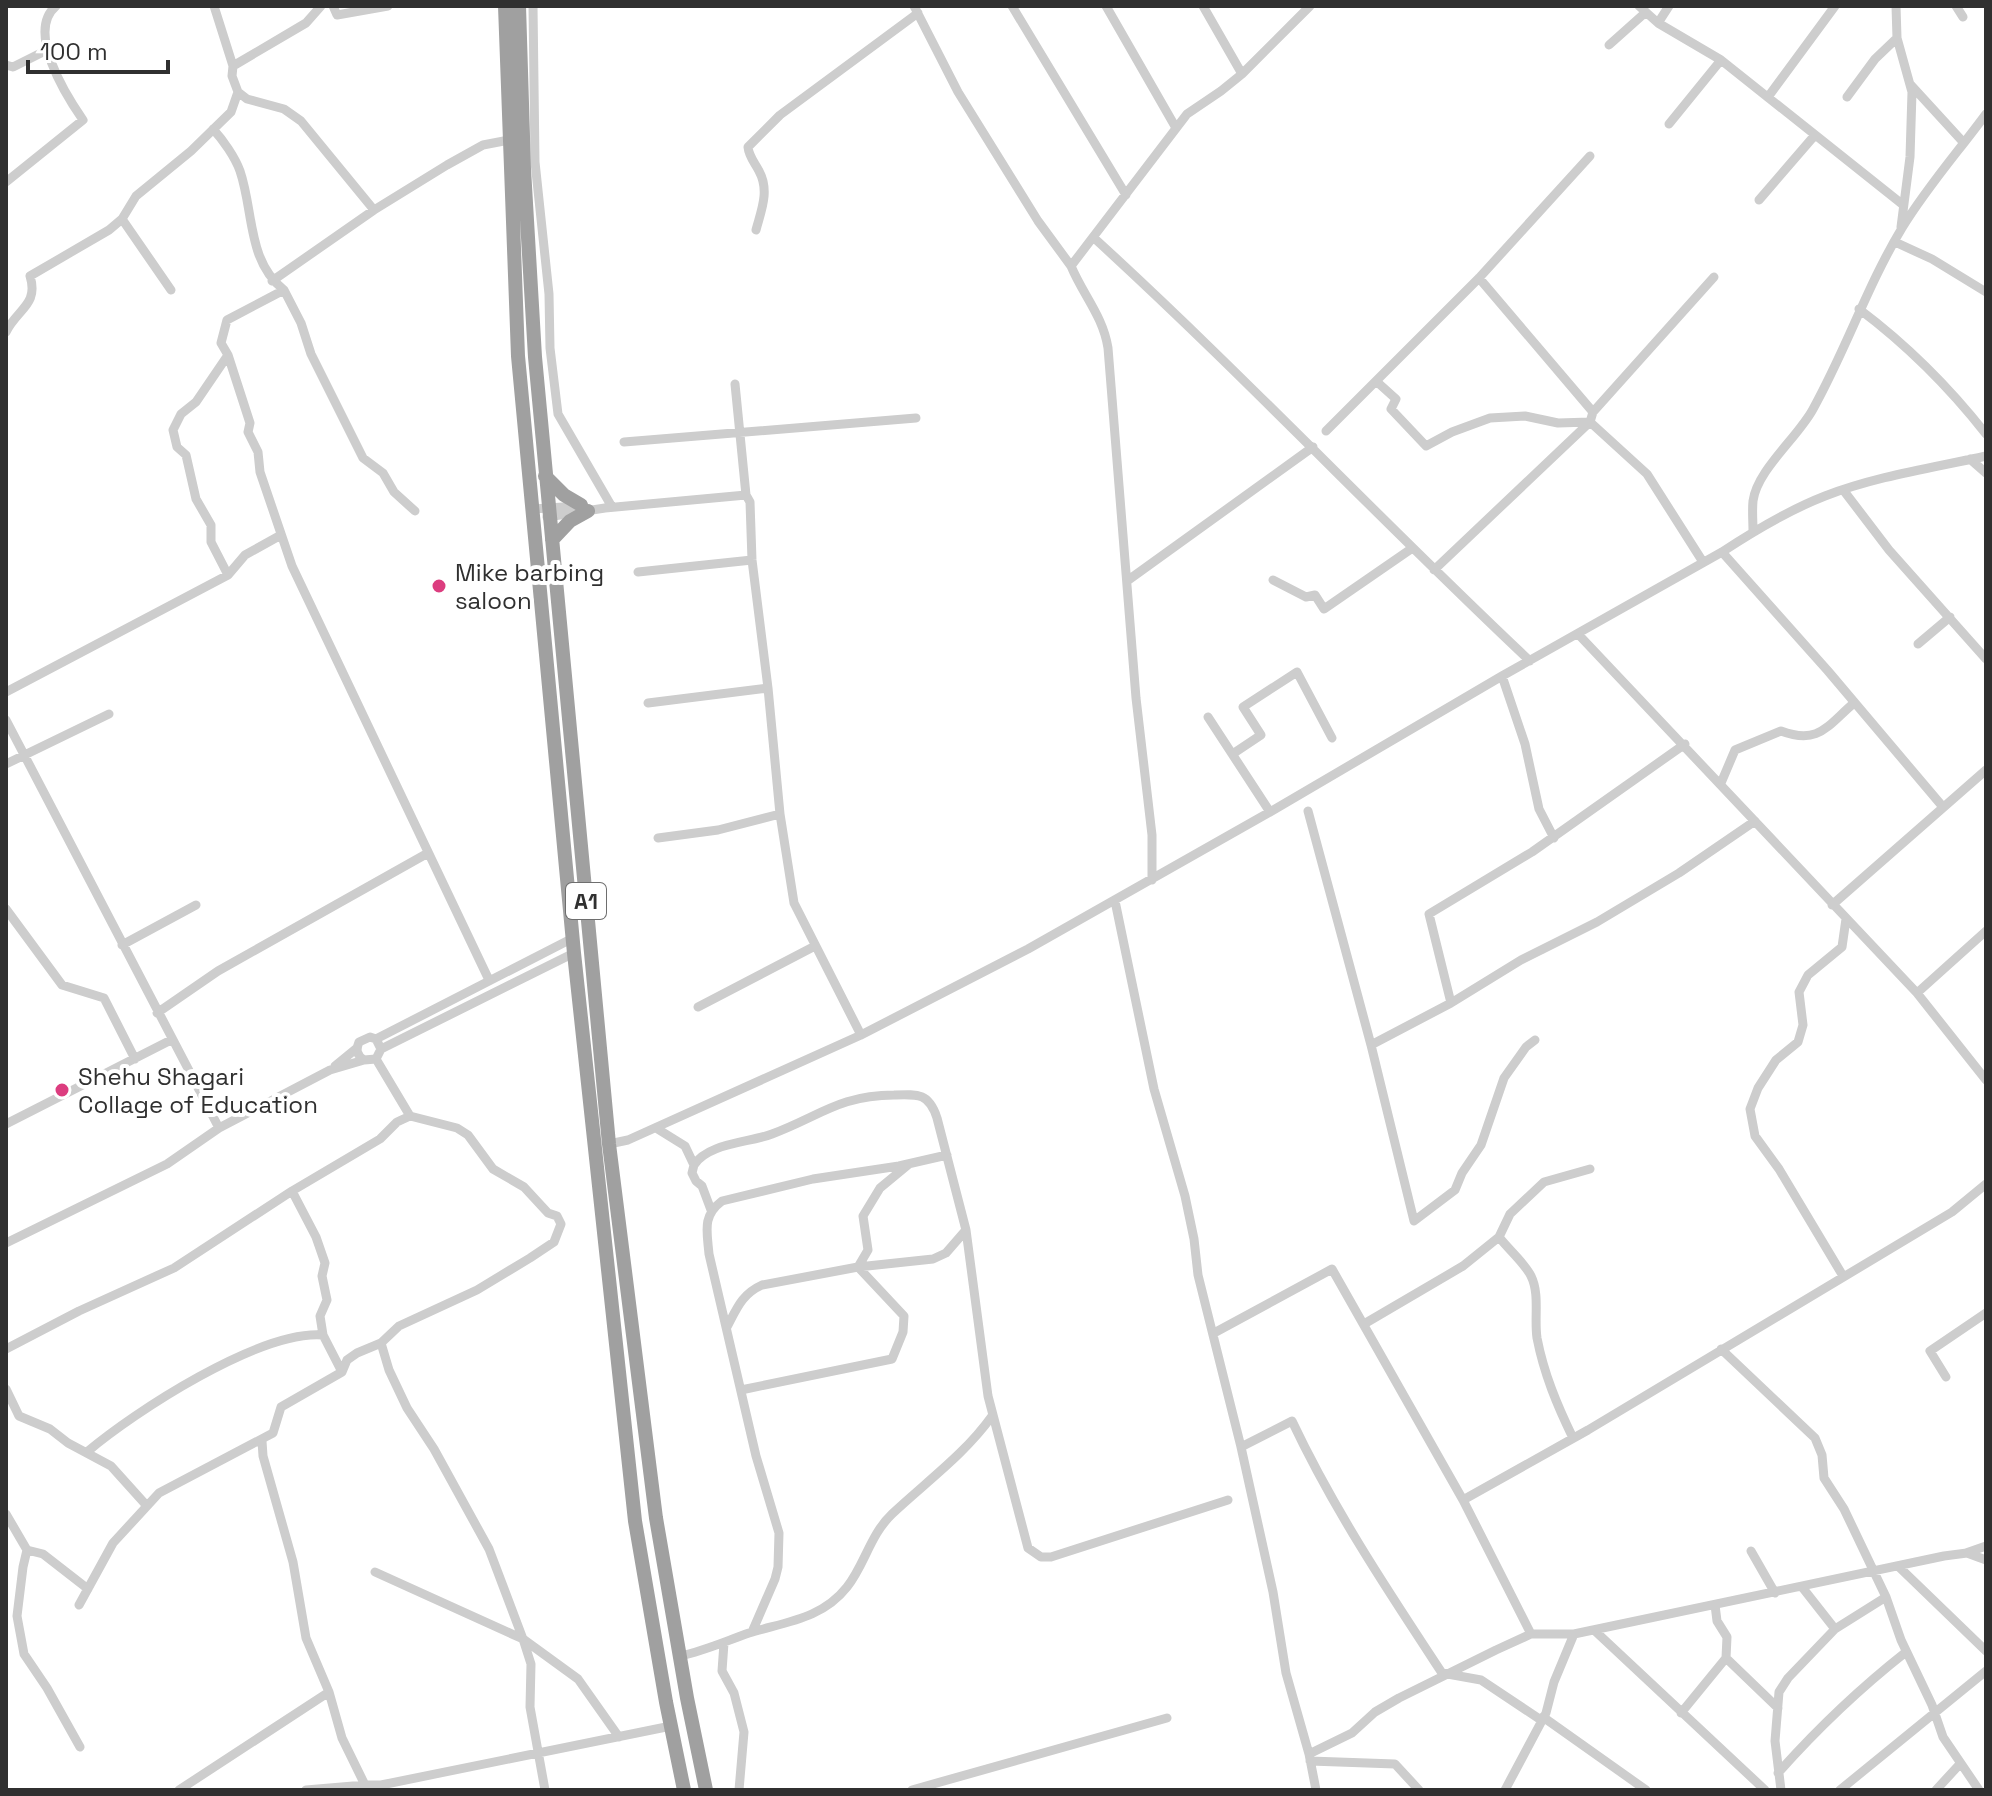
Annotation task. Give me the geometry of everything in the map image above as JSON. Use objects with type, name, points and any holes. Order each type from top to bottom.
[{"type":"highway","name":"A1","points":[[505,6],[518,356],[573,946],[629,1475],[649,1610],[684,1790]]},
{"type":"highway","name":"A1","points":[[519,6],[524,169],[535,357],[609,1144],[656,1518],[706,1790]]},
{"type":"highway","points":[[545,476],[564,495],[584,508],[552,540]]},
{"type":"street","points":[[6,182],[83,120],[45,51],[44,25],[56,6]]},
{"type":"street","points":[[214,6],[238,92],[247,99],[284,109],[301,121],[374,210]]},
{"type":"street","points":[[233,66],[306,23],[321,6]]},
{"type":"street","points":[[333,6],[337,15],[388,6]]},
{"type":"street","points":[[533,6],[535,162],[558,414],[609,508]]},
{"type":"street","points":[[1012,6],[1126,195]]},
{"type":"street","points":[[1106,6],[1176,128]]},
{"type":"street","points":[[1203,6],[1242,74]]},
{"type":"street","points":[[1658,23],[1669,6]]},
{"type":"street","points":[[1768,97],[1835,6]]},
{"type":"street","points":[[1896,6],[1897,38],[1910,83],[1910,157],[1901,230]]},
{"type":"street","points":[[1956,6],[1963,17]]},
{"type":"street","points":[[1071,266],[1187,114],[1242,74],[1306,8]]},
{"type":"street","points":[[1609,45],[1643,9],[1658,23],[1721,60],[1902,204]]},
{"type":"street","points":[[756,230],[765,189],[748,147],[780,115],[916,10],[958,92],[1038,221],[1071,266],[1105,330],[1136,698],[1152,835],[1152,880]]},
{"type":"street","points":[[1847,97],[1875,59],[1897,38]]},
{"type":"street","points":[[6,65],[13,67],[45,51]]},
{"type":"street","points":[[1669,124],[1721,60]]},
{"type":"street","points":[[1910,83],[1964,143]]},
{"type":"street","points":[[6,332],[11,321],[32,299],[34,288],[30,276],[109,230],[122,219],[136,196],[231,112],[238,92]]},
{"type":"street","points":[[1753,531],[1753,497],[1772,462],[1805,426],[1831,377],[1859,309],[1901,230],[1936,176],[1986,114]]},
{"type":"street","points":[[213,129],[239,168],[259,260],[272,281],[284,290],[301,323],[311,354],[363,458],[383,473],[394,492],[415,511]]},
{"type":"street","points":[[1759,200],[1815,135]]},
{"type":"street","points":[[272,281],[374,210],[468,152],[483,145],[509,140]]},
{"type":"street","points":[[1326,431],[1479,278],[1590,156]]},
{"type":"street","points":[[122,219],[171,290]]},
{"type":"street","points":[[1093,237],[1196,331],[1411,549],[1530,661]]},
{"type":"street","points":[[1895,242],[1932,259],[1986,292]]},
{"type":"street","points":[[1434,570],[1592,417],[1714,277]]},
{"type":"street","points":[[1479,278],[1592,417],[1647,474],[1703,562]]},
{"type":"street","points":[[284,290],[227,320],[221,343],[228,355],[250,423],[248,432],[258,452],[260,472],[281,535],[312,611],[489,980]]},
{"type":"street","points":[[1859,309],[1888,331],[1957,397],[1986,434]]},
{"type":"street","points":[[228,355],[196,402],[181,414],[173,430],[177,447],[186,455],[196,499],[211,525],[211,542],[228,575]]},
{"type":"street","points":[[1376,381],[1396,399],[1391,409],[1426,446],[1452,432],[1490,418],[1525,416],[1558,423],[1592,417]]},
{"type":"street","points":[[735,384],[746,495],[750,502],[752,560],[780,814],[794,903],[861,1035]]},
{"type":"street","points":[[624,442],[916,418]]},
{"type":"street","points":[[1127,581],[1313,447]]},
{"type":"street","points":[[609,1144],[656,1128],[861,1035],[1115,901],[1722,552],[1753,531],[1826,496],[1888,476],[1986,456]]},
{"type":"street","points":[[1970,459],[1986,473]]},
{"type":"street","points":[[1844,491],[1889,550],[1986,659]]},
{"type":"street","points":[[533,513],[746,495]]},
{"type":"street","points":[[6,692],[228,575],[245,555],[281,535]]},
{"type":"street","points":[[1273,580],[1306,597],[1315,595],[1324,609],[1411,549]]},
{"type":"street","points":[[1722,552],[1943,807]]},
{"type":"street","points":[[638,572],[752,560]]},
{"type":"street","points":[[1918,644],[1950,617]]},
{"type":"street","points":[[1578,634],[1917,993],[1986,1080]]},
{"type":"street","points":[[1977,649],[1986,641]]},
{"type":"street","points":[[1234,753],[1261,735],[1243,707],[1297,672],[1332,738]]},
{"type":"street","points":[[1502,676],[1525,744],[1539,809],[1554,838]]},
{"type":"street","points":[[648,703],[768,688]]},
{"type":"street","points":[[1721,783],[1735,750],[1781,731],[1798,737],[1812,737],[1854,703]]},
{"type":"street","points":[[6,764],[109,714]]},
{"type":"street","points":[[1208,717],[1270,812]]},
{"type":"street","points":[[6,720],[219,1128]]},
{"type":"street","points":[[1451,1003],[1429,914],[1554,838],[1685,744]]},
{"type":"street","points":[[1832,905],[1986,770]]},
{"type":"street","points":[[1308,811],[1371,1045],[1414,1221],[1455,1190],[1462,1173],[1481,1145],[1504,1078],[1526,1047],[1535,1040]]},
{"type":"street","points":[[658,838],[718,830],[780,814]]},
{"type":"street","points":[[1371,1045],[1451,1003],[1521,960],[1597,922],[1679,873],[1755,821]]},
{"type":"street","points":[[157,1013],[218,971],[428,853]]},
{"type":"street","points":[[1115,901],[1154,1089],[1185,1196],[1198,1275],[1241,1447],[1273,1592],[1286,1673],[1316,1790]]},
{"type":"street","points":[[122,945],[196,905]]},
{"type":"street","points":[[6,909],[62,985],[104,998],[135,1059]]},
{"type":"street","points":[[1843,1276],[1779,1169],[1755,1136],[1750,1109],[1758,1088],[1776,1060],[1798,1042],[1803,1025],[1799,992],[1808,975],[1842,947],[1846,919]]},
{"type":"street","points":[[1917,993],[1986,931]]},
{"type":"street","points":[[330,1070],[357,1048],[364,1038],[376,1039],[489,980],[573,946]]},
{"type":"street","points":[[6,1243],[167,1164],[219,1128],[330,1070],[378,1054],[573,946]]},
{"type":"street","points":[[698,1007],[815,946]]},
{"type":"street","points":[[376,1039],[378,1054],[410,1116]]},
{"type":"street","points":[[6,1124],[171,1040]]},
{"type":"street","points":[[357,1048],[364,1060]]},
{"type":"street","points":[[711,1210],[702,1186],[692,1173],[699,1157],[774,1134],[840,1103],[886,1095],[910,1094],[927,1099],[933,1105],[966,1230],[986,1387],[1028,1548],[1041,1557],[1051,1557],[1228,1500]]},
{"type":"street","points":[[6,1349],[79,1311],[174,1268],[292,1191],[380,1139],[397,1122],[410,1116],[457,1128],[468,1135],[493,1169],[524,1187],[548,1213],[557,1216],[561,1224],[554,1242],[477,1290],[399,1326],[381,1343],[347,1360],[342,1372],[281,1407],[273,1433],[262,1441],[159,1493],[113,1543],[79,1605]]},
{"type":"street","points":[[656,1128],[685,1146],[694,1165]]},
{"type":"street","points":[[752,1632],[775,1579],[780,1544],[756,1456],[709,1254],[705,1222],[711,1210],[722,1201],[813,1179],[947,1155]]},
{"type":"street","points":[[858,1267],[868,1250],[863,1216],[880,1188],[909,1164]]},
{"type":"street","points":[[1364,1324],[1463,1266],[1499,1237],[1510,1214],[1544,1182],[1590,1169]]},
{"type":"street","points":[[1463,1500],[1952,1212],[1986,1184]]},
{"type":"street","points":[[292,1191],[316,1237],[325,1263],[322,1276],[327,1300],[320,1316],[323,1335],[342,1372]]},
{"type":"street","points":[[727,1327],[741,1300],[762,1285],[858,1267],[933,1259],[946,1253],[966,1230]]},
{"type":"street","points":[[1499,1237],[1531,1276],[1544,1369],[1556,1404],[1573,1438]]},
{"type":"street","points":[[741,1390],[892,1359],[903,1332],[904,1316],[858,1267]]},
{"type":"street","points":[[1214,1333],[1332,1269],[1463,1500],[1531,1634]]},
{"type":"street","points":[[1946,1377],[1930,1351],[1986,1313]]},
{"type":"street","points":[[87,1452],[143,1410],[225,1363],[266,1344],[323,1335]]},
{"type":"street","points":[[381,1343],[389,1370],[407,1408],[434,1449],[489,1549],[523,1639],[531,1664],[530,1707],[545,1790]]},
{"type":"street","points":[[1721,1349],[1815,1438],[1822,1455],[1824,1478],[1844,1509],[1886,1597],[1943,1737],[1959,1765],[1979,1790]]},
{"type":"street","points":[[6,1389],[19,1416],[50,1429],[68,1443],[111,1466],[147,1506]]},
{"type":"street","points":[[680,1656],[811,1615],[833,1602],[849,1585],[869,1544],[890,1515],[956,1457],[992,1416]]},
{"type":"street","points":[[1241,1447],[1292,1421],[1368,1561],[1442,1673],[1481,1680],[1642,1789]]},
{"type":"street","points":[[262,1441],[263,1456],[293,1562],[306,1638],[329,1692],[342,1738],[365,1785]]},
{"type":"street","points":[[6,1514],[27,1550],[17,1616],[24,1654],[80,1747]]},
{"type":"street","points":[[1310,1758],[1352,1733],[1375,1712],[1399,1698],[1531,1634],[1574,1634],[1964,1554],[1986,1546]]},
{"type":"street","points":[[27,1550],[43,1554],[88,1589]]},
{"type":"street","points":[[1751,1551],[1775,1593]]},
{"type":"street","points":[[1964,1554],[1986,1560]]},
{"type":"street","points":[[1898,1566],[1986,1651]]},
{"type":"street","points":[[375,1572],[523,1639],[578,1679],[619,1737]]},
{"type":"street","points":[[1802,1587],[1835,1629]]},
{"type":"street","points":[[1781,1790],[1775,1741],[1779,1692],[1788,1678],[1835,1629],[1886,1597]]},
{"type":"street","points":[[1681,1713],[1726,1658],[1727,1637],[1717,1621],[1715,1605]]},
{"type":"street","points":[[1594,1630],[1765,1790]]},
{"type":"street","points":[[1505,1790],[1542,1719],[1574,1634]]},
{"type":"street","points":[[724,1643],[722,1671],[734,1693],[744,1732],[739,1790]]},
{"type":"street","points":[[1778,1773],[1817,1729],[1857,1691],[1906,1652]]},
{"type":"street","points":[[1726,1658],[1778,1708]]},
{"type":"street","points":[[1840,1790],[1986,1671]]},
{"type":"street","points":[[179,1790],[329,1692]]},
{"type":"street","points":[[912,1790],[1167,1718]]},
{"type":"street","points":[[306,1790],[381,1785],[671,1726]]},
{"type":"street","points":[[1310,1758],[1395,1764],[1419,1790]]},
{"type":"street","points":[[1936,1790],[1959,1765]]},
{"type":"place","name":"Mike barbing saloon","points":[[439,586]]},
{"type":"place","name":"Shehu Shagari Collage of Education","points":[[62,1090]]}]
